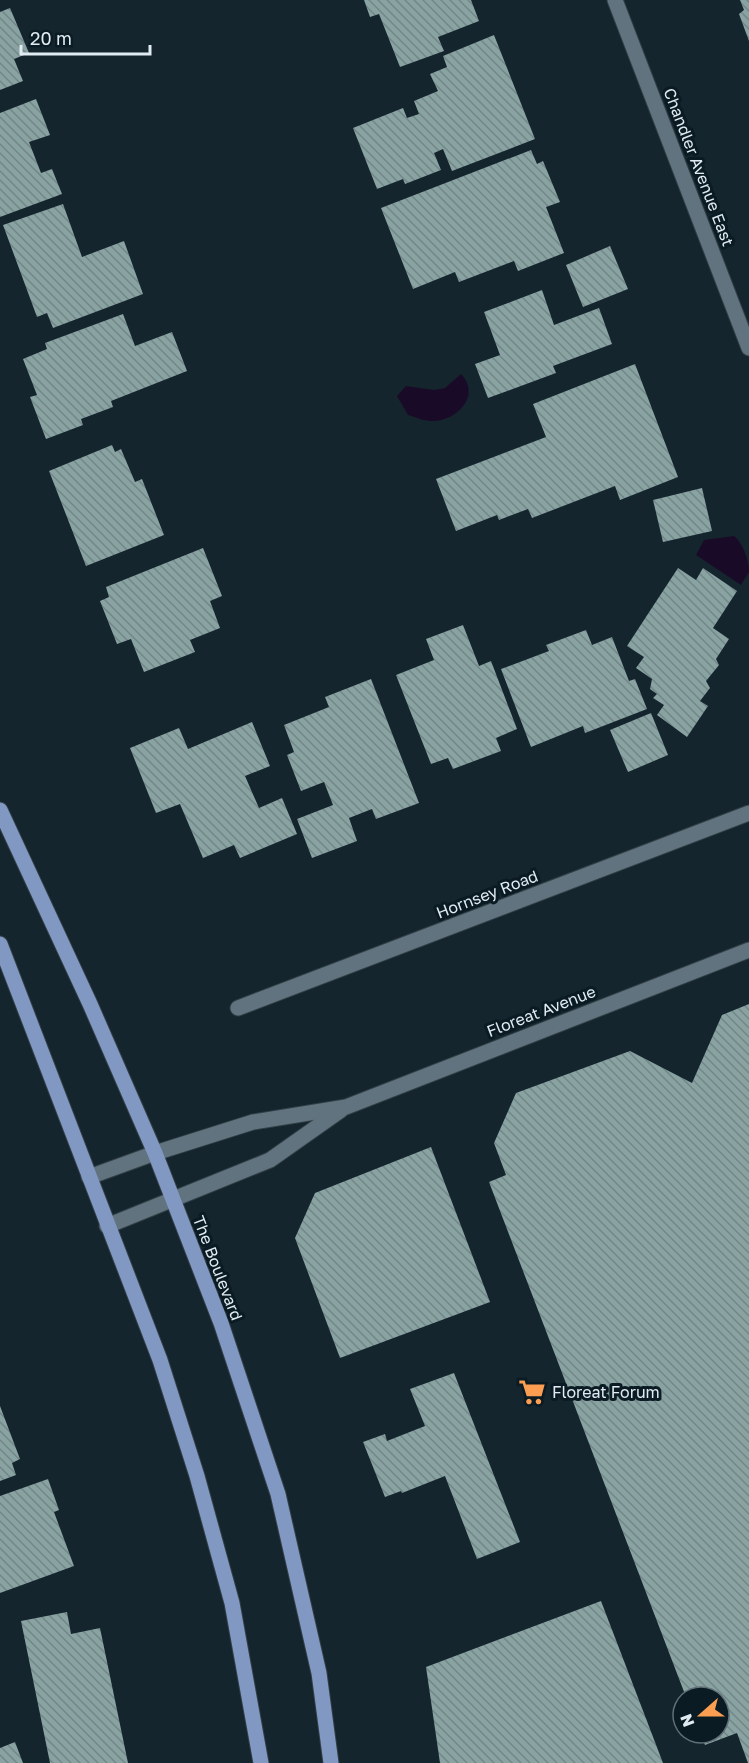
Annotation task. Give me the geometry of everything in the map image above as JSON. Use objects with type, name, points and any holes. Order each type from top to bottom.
[{"type":"main road","name":"The Boulevard","points":[[0,810],[90,1004],[155,1152],[220,1323],[278,1494],[319,1673],[331,1763]]},
{"type":"main road","points":[[0,944],[160,1360],[197,1476],[232,1603],[261,1763]]},
{"type":"street","name":"Chandler Avenue East","points":[[615,0],[749,348]]},
{"type":"street","name":"Hornsey Road","points":[[238,1008],[749,813]]},
{"type":"street","name":"Floreat Avenue","points":[[89,1177],[155,1152],[254,1122],[346,1107],[749,950]]},
{"type":"street","name":"Floreat Avenue","points":[[107,1226],[270,1160],[346,1107]]},
{"type":"shaded area","points":[[461,374],[467,382],[469,391],[467,399],[457,412],[449,417],[431,421],[408,415],[397,396],[406,386],[434,390],[445,388]]},
{"type":"shaded area","points":[[734,536],[743,547],[749,567],[749,572],[741,585],[696,555],[704,540]]},
{"type":"building","points":[[364,0],[471,0],[479,21],[438,37],[444,51],[400,67],[379,14],[370,17]]},
{"type":"building","points":[[740,0],[749,0],[749,41],[739,14],[744,10]]},
{"type":"building","points":[[10,8],[29,53],[14,59],[23,81],[0,90],[0,12]]},
{"type":"building","points":[[494,35],[535,139],[452,171],[443,149],[434,153],[441,170],[405,184],[403,179],[377,189],[353,128],[403,108],[407,118],[419,114],[414,101],[438,91],[430,74],[447,67],[443,56]]},
{"type":"building","points":[[36,99],[50,135],[29,142],[41,173],[52,169],[62,194],[0,217],[0,113]]},
{"type":"building","points":[[531,150],[537,164],[543,161],[560,202],[546,207],[564,253],[518,271],[514,261],[459,282],[455,272],[413,289],[381,208]]},
{"type":"building","points":[[63,204],[82,257],[124,241],[143,294],[53,328],[47,313],[37,317],[3,225]]},
{"type":"building","points":[[610,246],[628,289],[583,307],[566,265]]},
{"type":"building","points":[[542,290],[554,325],[599,308],[612,344],[553,366],[556,373],[488,398],[475,364],[500,355],[484,312]]},
{"type":"building","points":[[123,314],[135,346],[172,332],[187,371],[111,401],[113,407],[81,419],[83,425],[46,439],[30,397],[37,395],[23,359],[47,349],[45,343]]},
{"type":"building","points":[[635,364],[678,477],[620,500],[615,486],[532,518],[528,509],[499,520],[497,515],[456,531],[436,479],[546,437],[533,404]]},
{"type":"building","points":[[112,445],[115,452],[121,449],[135,482],[142,479],[164,535],[86,566],[49,471]]},
{"type":"building","points":[[702,488],[712,531],[663,542],[653,500]]},
{"type":"building","points":[[203,548],[222,596],[210,601],[220,628],[190,640],[195,652],[144,672],[131,639],[117,644],[100,601],[109,597],[106,587]]},
{"type":"building","points":[[678,568],[696,580],[703,568],[737,591],[713,628],[729,639],[716,659],[719,665],[706,681],[710,688],[700,701],[708,706],[687,737],[657,715],[664,705],[653,698],[657,694],[650,689],[652,679],[636,668],[644,657],[627,646]]},
{"type":"building","points":[[463,625],[479,666],[491,661],[517,729],[496,738],[501,751],[453,769],[448,758],[431,764],[396,675],[434,660],[426,639]]},
{"type":"building","points":[[586,630],[592,645],[612,637],[629,681],[635,679],[647,709],[585,733],[583,726],[531,747],[501,669],[549,651],[546,645]]},
{"type":"building","points":[[371,679],[419,803],[376,819],[372,809],[349,818],[357,841],[312,858],[297,819],[333,805],[324,782],[301,791],[287,755],[294,752],[284,725],[329,707],[325,697]]},
{"type":"building","points":[[651,713],[668,755],[628,772],[610,730]]},
{"type":"building","points":[[252,722],[270,766],[245,776],[259,808],[282,798],[297,834],[240,858],[234,845],[203,858],[180,804],[156,813],[130,748],[179,728],[188,749]]},
{"type":"building","points":[[749,1004],[749,1763],[737,1733],[731,1735],[731,1685],[681,1685],[489,1182],[506,1175],[494,1143],[516,1093],[630,1051],[692,1083],[722,1015]]},
{"type":"building","points":[[431,1147],[490,1302],[340,1358],[295,1238],[315,1193]]},
{"type":"building","points":[[454,1373],[520,1542],[477,1559],[445,1476],[402,1493],[401,1491],[385,1497],[363,1442],[385,1434],[387,1441],[425,1426],[410,1389]]},
{"type":"building","points":[[0,1406],[20,1459],[12,1463],[16,1475],[0,1481]]},
{"type":"building","points":[[48,1479],[59,1510],[54,1512],[74,1566],[0,1593],[0,1496]]},
{"type":"building","points":[[601,1601],[663,1763],[440,1763],[426,1667]]},
{"type":"building","points":[[67,1612],[71,1634],[100,1628],[128,1763],[50,1763],[21,1621]]},
{"type":"building","points":[[15,1742],[23,1763],[0,1763],[0,1748]]},
{"type":"place","name":"Floreat Forum","points":[[532,1392]]}]
